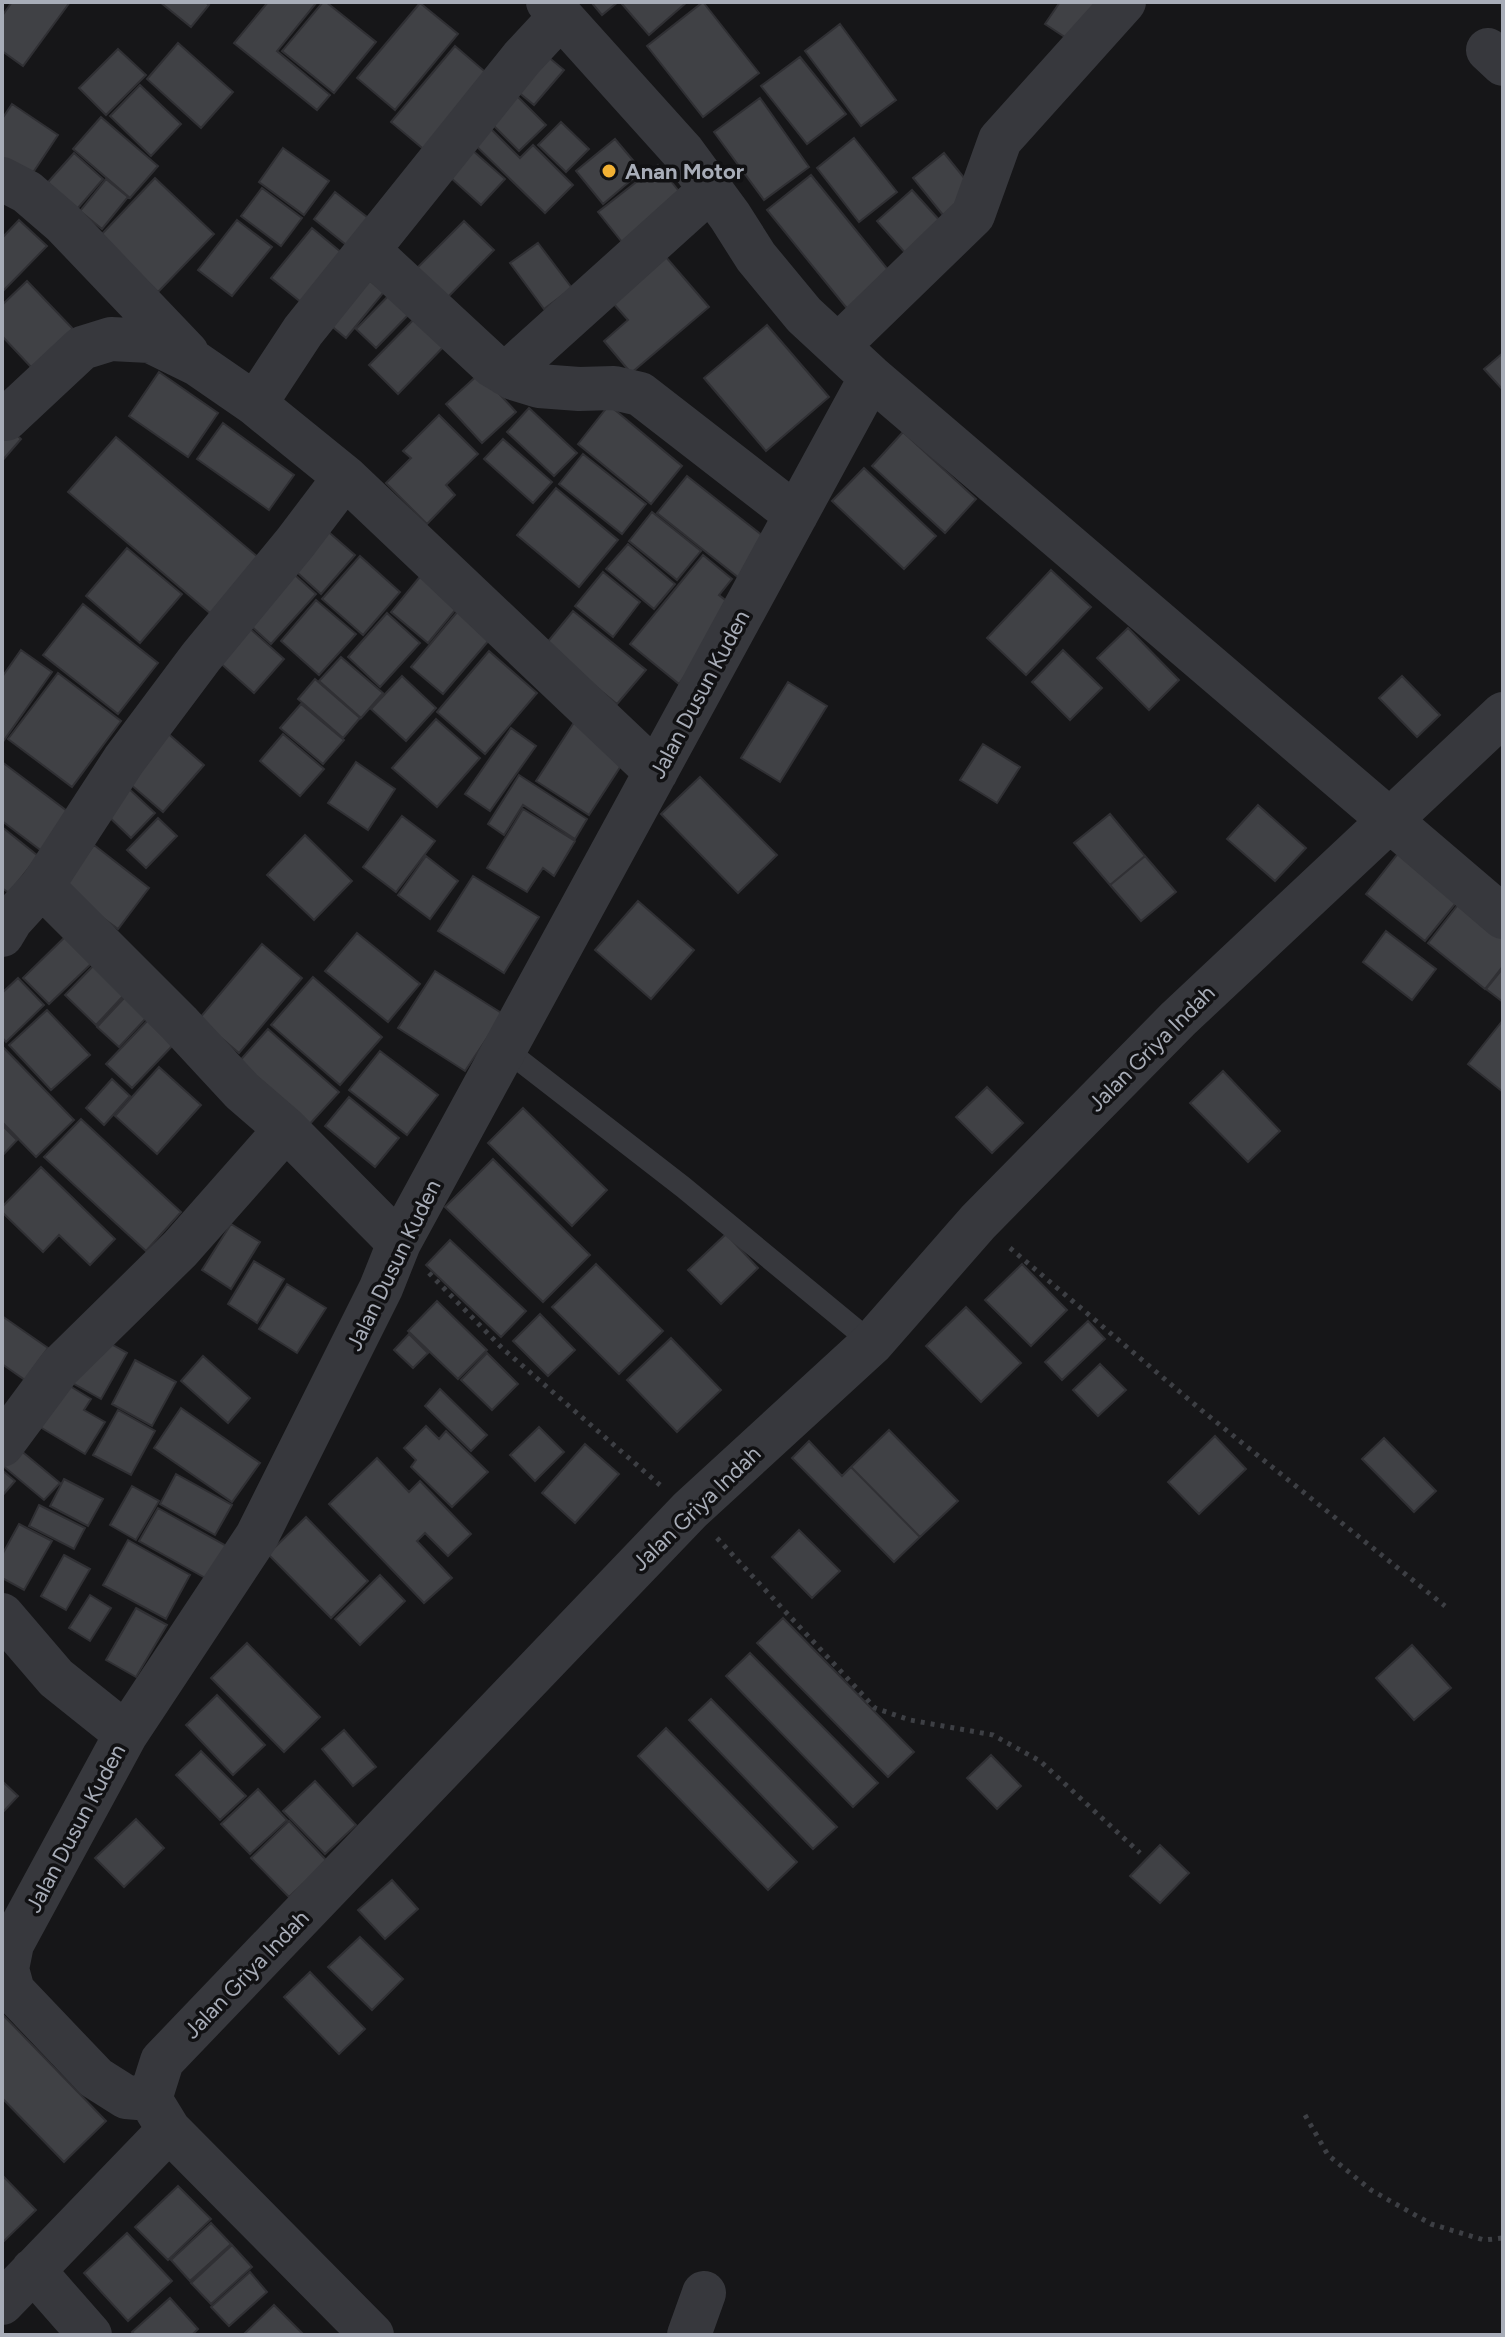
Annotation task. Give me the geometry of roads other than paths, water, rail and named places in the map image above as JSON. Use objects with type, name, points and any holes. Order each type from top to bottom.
[{"type":"street","points":[[839,345],[973,215],[1000,140],[1124,2]]},
{"type":"street","points":[[255,404],[303,331],[522,58],[555,9],[683,152],[756,257],[804,315],[871,377],[1503,917]]},
{"type":"street","points":[[2,179],[27,192],[63,223],[197,364]]},
{"type":"street","points":[[506,374],[709,191]]},
{"type":"street","points":[[368,250],[493,366],[513,378],[539,386],[614,388],[640,394],[796,515]]},
{"type":"street","points":[[6,419],[82,348],[111,339],[150,341],[197,364],[255,404],[345,477],[656,772]]},
{"type":"street","name":"Jalan Dusun Kuden","points":[[160,2114],[96,2078],[13,1991],[4,1968],[12,1944],[126,1734],[257,1536],[381,1288],[399,1243],[871,377]]},
{"type":"street","points":[[2,935],[11,920],[42,886],[124,760],[201,657],[345,477]]},
{"type":"street","name":"Jalan Griya Indah","points":[[160,2114],[162,2061],[690,1510],[872,1343],[978,1222],[1178,1019],[1503,714]]},
{"type":"street","points":[[42,886],[242,1091],[286,1129],[399,1243]]},
{"type":"street","points":[[2,1445],[59,1368],[180,1249],[286,1129]]},
{"type":"street","points":[[2,1615],[56,1678],[126,1734]]},
{"type":"street","points":[[2,2303],[33,2270],[160,2114],[372,2335]]},
{"type":"street","points":[[33,2270],[90,2335]]},
{"type":"street","points":[[689,2335],[704,2293]]},
{"type":"lane","points":[[505,1049],[683,1187],[872,1343]]},
{"type":"place","name":"Anan Motor","points":[[609,171]]}]
